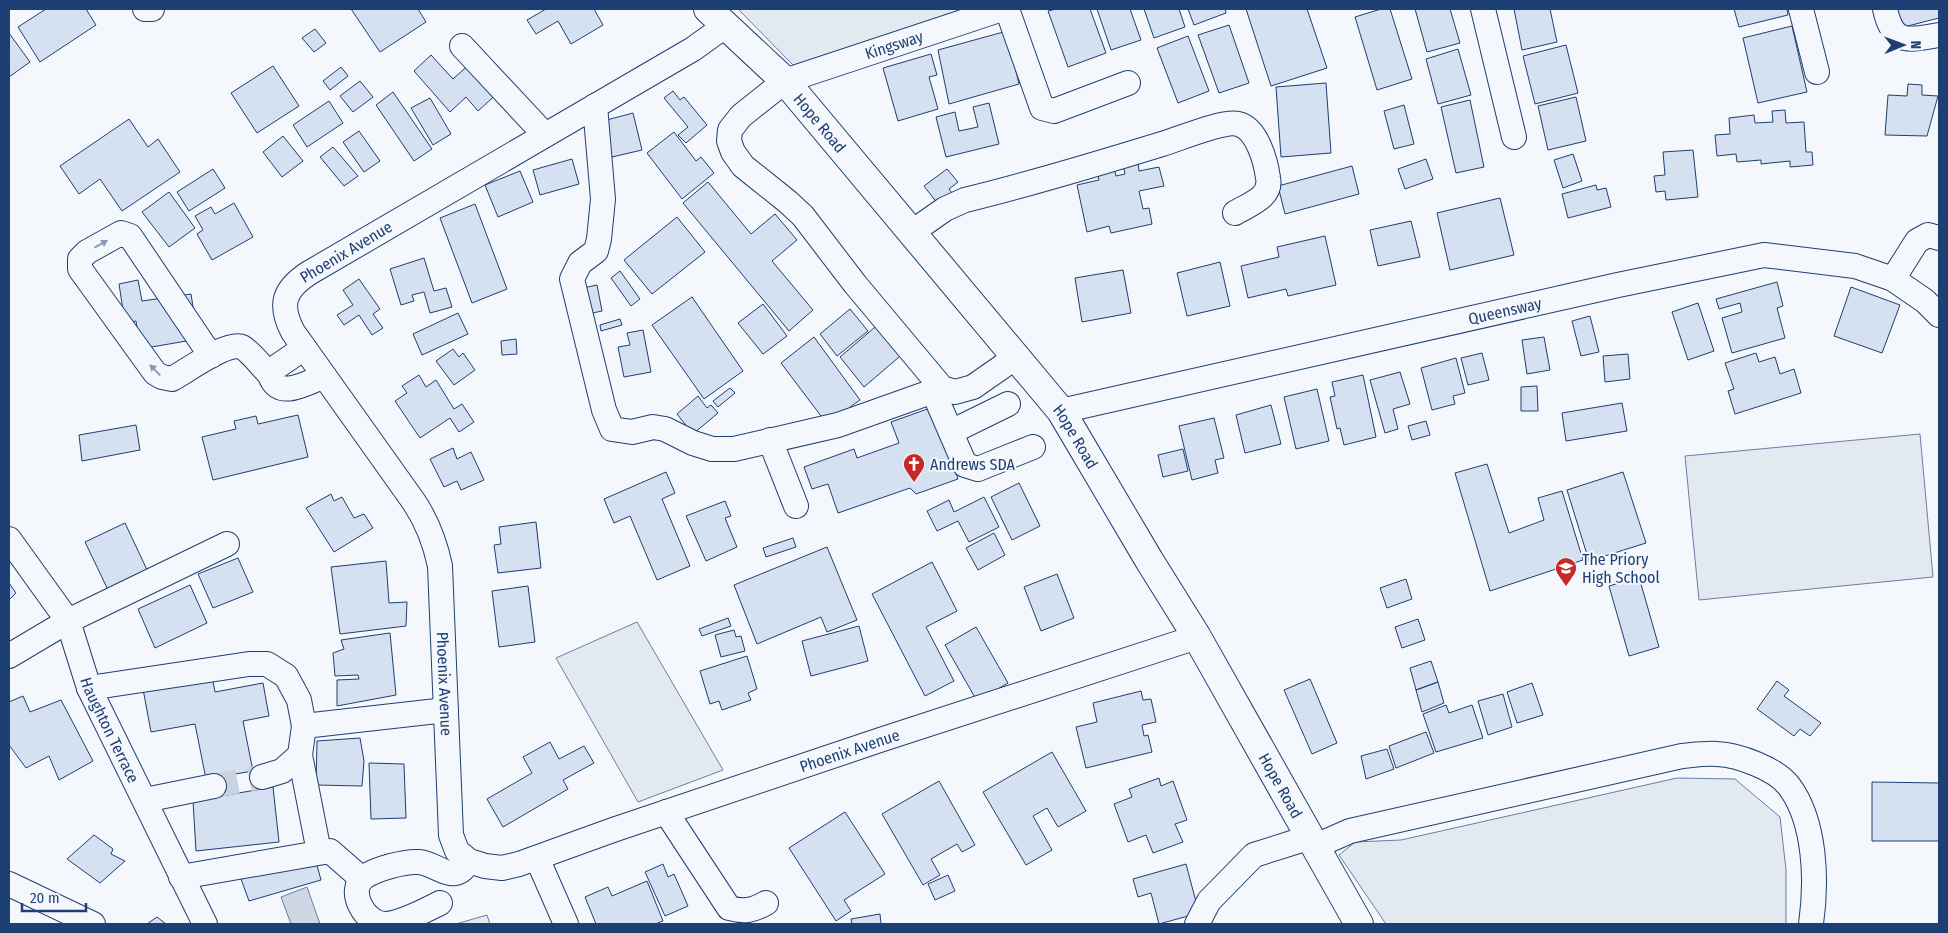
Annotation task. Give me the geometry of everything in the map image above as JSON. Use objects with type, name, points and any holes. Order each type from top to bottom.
[{"type":"main road","name":"Hope Road","points":[[716,17],[785,81],[1062,411],[1136,538],[1197,636],[1359,924]]},
{"type":"street","points":[[145,9],[152,9]]},
{"type":"street","name":"Kingsway","points":[[785,81],[1002,9]]},
{"type":"street","points":[[1007,9],[1042,108],[1054,111],[1128,83]]},
{"type":"street","points":[[1483,9],[1514,137]]},
{"type":"street","points":[[1801,9],[1817,72]]},
{"type":"street","points":[[1884,9],[1887,21],[1895,34],[1909,40],[1939,35]]},
{"type":"street","name":"Phoenix Avenue","points":[[716,17],[693,49],[299,279],[291,286],[286,296],[284,308],[286,319],[292,332],[427,522],[436,543],[440,566],[451,835],[457,851],[469,861],[502,868],[537,858],[666,812],[1197,636]]},
{"type":"street","points":[[462,46],[545,135]]},
{"type":"street","points":[[785,81],[741,116],[730,130],[729,141],[743,166],[803,216],[937,389],[951,432],[965,465],[978,470],[1033,447]]},
{"type":"street","points":[[595,106],[603,198],[600,239],[596,251],[580,263],[572,279],[604,410],[612,428],[632,432],[652,428],[665,429],[693,443],[712,449],[734,449],[838,425],[937,389],[955,392],[973,387],[1016,357]]},
{"type":"street","points":[[912,232],[945,208],[965,200],[1226,124],[1239,124],[1249,130],[1262,150],[1269,182],[1268,192],[1235,213]]},
{"type":"street","points":[[212,356],[130,236],[122,234],[87,252],[80,259],[80,269],[155,373],[162,378],[172,379],[212,356],[235,346],[242,348],[270,375],[272,381],[279,388],[299,387],[324,376]]},
{"type":"street","points":[[1893,279],[1917,241],[1928,235],[1939,238]]},
{"type":"street","name":"Queensway","points":[[1062,411],[1618,285],[1764,254],[1855,266],[1893,279],[1925,301],[1939,315]]},
{"type":"street","points":[[270,375],[272,370],[304,348]]},
{"type":"street","points":[[951,432],[1008,404]]},
{"type":"street","points":[[770,440],[796,506]]},
{"type":"street","name":"Haughton Terrace","points":[[9,539],[68,621],[89,688],[205,924]]},
{"type":"street","points":[[9,656],[68,621],[227,544]]},
{"type":"street","points":[[89,688],[249,664],[267,664],[286,676],[299,700],[304,726],[300,755],[319,852]]},
{"type":"street","points":[[304,726],[446,710]]},
{"type":"street","points":[[1197,924],[1209,901],[1254,855],[1314,842],[1350,831],[1682,756],[1716,753],[1749,760],[1772,772],[1789,786],[1802,811],[1812,842],[1814,877],[1811,924]]},
{"type":"street","points":[[262,777],[282,771],[300,755]]},
{"type":"street","points":[[144,800],[214,786]]},
{"type":"street","points":[[666,812],[729,908],[741,911],[766,904]]},
{"type":"street","points":[[182,877],[319,852],[330,852],[362,878]]},
{"type":"street","points":[[537,858],[566,924]]},
{"type":"street","points":[[440,903],[419,914],[386,924],[372,921],[361,909],[358,900],[358,888],[362,878],[388,867],[420,862],[442,871],[456,874],[464,871],[469,861]]},
{"type":"street","points":[[9,884],[93,924]]},
{"type":"shaded area","points":[[738,9],[963,9],[793,65]]},
{"type":"shaded area","points":[[1920,434],[1933,577],[1699,600],[1685,456]]},
{"type":"shaded area","points":[[637,622],[723,770],[638,802],[556,658]]},
{"type":"shaded area","points":[[1677,778],[1735,779],[1780,817],[1786,870],[1786,924],[1386,924],[1339,855],[1355,842],[1401,840]]},
{"type":"shaded area","points":[[307,887],[320,924],[291,924],[281,897]]},
{"type":"shaded area","points":[[487,915],[490,924],[456,924]]},
{"type":"building","points":[[46,9],[86,9],[96,25],[40,62],[18,27]]},
{"type":"building","points":[[351,9],[418,9],[426,22],[380,52]]},
{"type":"building","points":[[546,9],[594,9],[603,25],[571,44],[558,21],[536,34],[527,20]]},
{"type":"building","points":[[1056,9],[1090,9],[1106,53],[1068,67],[1048,11]]},
{"type":"building","points":[[1097,9],[1130,9],[1141,40],[1111,50]]},
{"type":"building","points":[[1144,9],[1179,9],[1185,27],[1154,38]]},
{"type":"building","points":[[1188,9],[1225,9],[1226,13],[1194,25]]},
{"type":"building","points":[[1246,9],[1307,9],[1327,68],[1271,86]]},
{"type":"building","points":[[1381,9],[1390,9],[1412,79],[1377,90],[1355,17]]},
{"type":"building","points":[[1415,9],[1450,9],[1460,43],[1427,52]]},
{"type":"building","points":[[1514,9],[1550,9],[1557,42],[1522,50]]},
{"type":"building","points":[[1734,9],[1787,9],[1788,15],[1739,27]]},
{"type":"building","points":[[1895,9],[1939,9],[1939,18],[1900,28]]},
{"type":"building","points":[[1229,25],[1249,83],[1219,93],[1198,35]]},
{"type":"building","points":[[1792,26],[1807,92],[1758,103],[1743,38]]},
{"type":"building","points":[[315,29],[326,43],[314,52],[302,38]]},
{"type":"building","points":[[1007,31],[1019,84],[949,104],[938,50]]},
{"type":"building","points":[[9,33],[30,62],[9,77]]},
{"type":"building","points":[[1188,36],[1209,91],[1178,103],[1157,48]]},
{"type":"building","points":[[1566,45],[1578,93],[1535,104],[1523,56]]},
{"type":"building","points":[[1458,49],[1471,95],[1438,104],[1426,59]]},
{"type":"building","points":[[931,54],[937,75],[929,77],[938,109],[898,121],[883,68]]},
{"type":"building","points":[[431,55],[453,79],[473,61],[500,91],[478,111],[466,97],[450,112],[414,71]]},
{"type":"building","points":[[273,66],[299,106],[257,133],[231,93]]},
{"type":"building","points":[[341,67],[348,76],[330,90],[323,81]]},
{"type":"building","points":[[360,81],[373,97],[353,112],[340,96]]},
{"type":"building","points":[[1326,83],[1331,153],[1281,157],[1276,87]]},
{"type":"building","points":[[1908,84],[1922,85],[1922,95],[1938,96],[1927,136],[1885,135],[1888,95],[1907,96]]},
{"type":"building","points":[[673,91],[680,100],[684,97],[707,125],[686,143],[678,135],[688,127],[664,98]]},
{"type":"building","points":[[393,92],[432,149],[414,161],[376,105]]},
{"type":"building","points":[[1576,97],[1586,141],[1548,150],[1538,106]]},
{"type":"building","points":[[430,98],[451,134],[433,145],[411,108]]},
{"type":"building","points":[[1470,100],[1484,167],[1456,173],[1441,107]]},
{"type":"building","points":[[329,101],[343,123],[307,147],[293,125]]},
{"type":"building","points":[[989,103],[999,144],[946,157],[936,117],[955,112],[959,131],[978,127],[973,107]]},
{"type":"building","points":[[1404,105],[1414,144],[1394,149],[1384,111]]},
{"type":"building","points":[[1785,110],[1786,123],[1804,122],[1806,152],[1812,152],[1813,165],[1790,167],[1790,161],[1761,164],[1761,160],[1737,162],[1736,154],[1717,156],[1715,135],[1730,134],[1729,118],[1754,115],[1755,123],[1773,122],[1772,111]]},
{"type":"building","points":[[633,113],[642,150],[612,157],[603,121]]},
{"type":"building","points":[[129,119],[148,147],[158,139],[180,172],[122,211],[100,179],[79,194],[60,166]]},
{"type":"building","points":[[359,131],[380,161],[364,172],[343,142]]},
{"type":"building","points":[[674,132],[696,161],[701,157],[714,173],[682,199],[647,153]]},
{"type":"building","points":[[283,136],[303,161],[282,177],[263,152]]},
{"type":"building","points":[[333,147],[358,176],[344,186],[320,157]]},
{"type":"building","points":[[1693,150],[1698,197],[1666,200],[1665,191],[1656,192],[1654,176],[1665,175],[1663,152]]},
{"type":"building","points":[[1573,154],[1582,181],[1563,188],[1554,160]]},
{"type":"building","points":[[572,159],[579,184],[540,195],[533,170]]},
{"type":"building","points":[[1426,159],[1433,179],[1405,189],[1398,169]]},
{"type":"building","points":[[1138,162],[1139,171],[1159,167],[1164,186],[1139,191],[1143,209],[1149,208],[1152,224],[1111,233],[1109,226],[1087,232],[1077,185],[1099,180],[1096,167],[1113,163],[1116,176],[1125,174],[1123,165]]},
{"type":"building","points":[[1352,166],[1359,194],[1285,214],[1278,186]]},
{"type":"building","points":[[213,169],[225,188],[189,211],[177,192]]},
{"type":"building","points":[[947,169],[958,182],[949,189],[955,197],[941,208],[924,186]]},
{"type":"building","points":[[520,171],[533,202],[498,217],[485,185]]},
{"type":"building","points":[[708,182],[751,234],[775,214],[797,240],[772,261],[813,310],[789,331],[683,203]]},
{"type":"building","points":[[1596,185],[1597,190],[1606,188],[1611,207],[1568,218],[1562,194]]},
{"type":"building","points":[[169,192],[195,228],[169,247],[142,212]]},
{"type":"building","points":[[1500,198],[1514,255],[1450,270],[1437,213]]},
{"type":"building","points":[[234,203],[253,237],[212,260],[197,234],[203,230],[195,216],[211,207],[215,214]]},
{"type":"building","points":[[475,204],[507,289],[472,303],[440,218]]},
{"type":"building","points":[[677,217],[705,252],[652,294],[624,260]]},
{"type":"building","points":[[1411,221],[1420,257],[1378,266],[1370,230]]},
{"type":"building","points":[[1325,236],[1336,285],[1288,296],[1286,289],[1248,298],[1241,266],[1279,257],[1277,247]]},
{"type":"building","points":[[424,258],[434,291],[446,288],[452,307],[430,313],[424,292],[412,295],[414,301],[401,305],[390,269]]},
{"type":"building","points":[[1220,262],[1230,306],[1187,316],[1177,273]]},
{"type":"building","points":[[1123,270],[1131,313],[1082,322],[1075,278]]},
{"type":"building","points":[[620,271],[640,299],[631,306],[611,278]]},
{"type":"building","points":[[359,279],[380,309],[373,314],[383,328],[372,335],[359,315],[344,325],[337,315],[353,305],[343,290]]},
{"type":"building","points":[[138,280],[142,301],[191,294],[198,339],[140,349],[136,321],[125,323],[119,284]]},
{"type":"building","points":[[1777,282],[1783,306],[1777,308],[1785,338],[1732,353],[1722,318],[1742,312],[1740,303],[1719,309],[1716,299]]},
{"type":"building","points":[[597,285],[602,311],[588,314],[583,288]]},
{"type":"building","points":[[1851,287],[1900,305],[1882,353],[1834,336]]},
{"type":"building","points":[[692,297],[743,371],[704,399],[652,325]]},
{"type":"building","points":[[1698,303],[1714,351],[1688,360],[1672,312]]},
{"type":"building","points":[[763,304],[787,336],[763,354],[738,323]]},
{"type":"building","points":[[850,309],[868,331],[837,356],[820,334]]},
{"type":"building","points":[[458,313],[468,334],[422,355],[413,334]]},
{"type":"building","points":[[1590,316],[1599,352],[1581,356],[1572,321]]},
{"type":"building","points":[[620,319],[622,325],[601,331],[600,325]]},
{"type":"building","points":[[881,322],[906,351],[864,387],[840,357]]},
{"type":"building","points":[[643,330],[651,372],[624,377],[618,347],[630,345],[627,333]]},
{"type":"building","points":[[814,337],[860,400],[850,407],[854,412],[824,420],[781,363]]},
{"type":"building","points":[[1544,337],[1550,370],[1527,374],[1522,340]]},
{"type":"building","points":[[516,339],[517,354],[502,355],[501,341]]},
{"type":"building","points":[[453,349],[459,357],[463,353],[475,370],[454,385],[436,361]]},
{"type":"building","points":[[1482,353],[1489,380],[1468,385],[1461,358]]},
{"type":"building","points":[[1756,353],[1759,362],[1775,357],[1780,374],[1794,369],[1801,393],[1735,414],[1728,391],[1734,389],[1725,363]]},
{"type":"building","points":[[1628,354],[1630,379],[1605,382],[1603,356]]},
{"type":"building","points":[[1456,358],[1465,393],[1453,396],[1455,404],[1432,410],[1421,368]]},
{"type":"building","points":[[1400,372],[1410,404],[1393,409],[1398,429],[1385,433],[1370,380]]},
{"type":"building","points":[[419,375],[426,387],[436,380],[454,409],[462,404],[474,422],[459,432],[450,418],[420,438],[395,401],[407,393],[402,386]]},
{"type":"building","points":[[1363,375],[1376,437],[1344,445],[1340,428],[1337,429],[1330,397],[1335,396],[1332,382]]},
{"type":"building","points":[[1537,386],[1538,411],[1521,411],[1521,387]]},
{"type":"building","points":[[730,388],[735,393],[718,407],[713,401]]},
{"type":"building","points":[[1317,389],[1329,441],[1296,449],[1284,397]]},
{"type":"building","points":[[698,396],[707,408],[711,405],[718,413],[693,434],[677,414]]},
{"type":"building","points":[[1622,403],[1627,431],[1566,441],[1562,413]]},
{"type":"building","points":[[1271,405],[1281,444],[1245,453],[1236,415]]},
{"type":"building","points":[[933,407],[958,479],[916,494],[910,488],[838,513],[828,484],[812,489],[804,467],[854,449],[857,458],[899,443],[891,422]]},
{"type":"building","points":[[298,415],[308,457],[213,480],[202,437],[236,429],[234,421],[256,416],[258,424]]},
{"type":"building","points":[[1214,418],[1224,458],[1215,460],[1218,473],[1192,480],[1179,426]]},
{"type":"building","points":[[1426,421],[1430,435],[1412,440],[1408,426]]},
{"type":"building","points":[[136,425],[140,450],[82,461],[79,435]]},
{"type":"building","points":[[453,448],[457,459],[471,452],[484,480],[461,490],[457,481],[444,487],[430,459]]},
{"type":"building","points":[[1183,449],[1188,471],[1163,477],[1158,455]]},
{"type":"building","points":[[1487,464],[1509,533],[1544,520],[1538,498],[1562,491],[1583,560],[1490,591],[1455,473]]},
{"type":"building","points":[[666,472],[675,493],[662,499],[690,566],[657,580],[630,516],[614,523],[604,499]]},
{"type":"building","points":[[1623,472],[1646,543],[1589,561],[1567,490]]},
{"type":"building","points":[[1019,483],[1040,526],[1012,540],[991,497]]},
{"type":"building","points":[[331,494],[334,501],[342,497],[354,518],[364,514],[373,528],[334,552],[306,508]]},
{"type":"building","points":[[984,497],[999,527],[969,542],[958,521],[937,531],[927,511],[949,500],[954,512]]},
{"type":"building","points":[[725,501],[731,516],[725,518],[737,547],[706,561],[686,516]]},
{"type":"building","points":[[536,522],[541,568],[498,573],[494,545],[501,544],[499,527]]},
{"type":"building","points":[[125,523],[148,572],[109,592],[85,542]]},
{"type":"building","points":[[994,533],[1005,555],[978,570],[966,548]]},
{"type":"building","points":[[793,538],[796,547],[766,557],[763,548]]},
{"type":"building","points":[[827,547],[857,620],[827,632],[821,617],[757,644],[734,585]]},
{"type":"building","points":[[238,558],[253,592],[213,608],[198,574]]},
{"type":"building","points":[[386,561],[389,603],[407,602],[406,626],[340,634],[331,567]]},
{"type":"building","points":[[932,562],[957,611],[926,627],[954,681],[925,696],[872,594]]},
{"type":"building","points":[[1057,574],[1074,618],[1041,631],[1024,587]]},
{"type":"building","points":[[1639,577],[1659,647],[1629,656],[1609,586]]},
{"type":"building","points":[[1406,579],[1412,599],[1387,608],[1380,588]]},
{"type":"building","points":[[9,583],[16,593],[9,600]]},
{"type":"building","points":[[190,585],[207,623],[155,648],[138,609]]},
{"type":"building","points":[[528,586],[535,642],[499,647],[492,591]]},
{"type":"building","points":[[728,618],[731,626],[702,636],[699,629]]},
{"type":"building","points":[[1418,619],[1425,640],[1402,648],[1395,627]]},
{"type":"building","points":[[859,626],[868,661],[811,676],[802,641]]},
{"type":"building","points":[[976,627],[1008,683],[977,701],[945,645]]},
{"type":"building","points":[[734,630],[736,637],[741,636],[745,651],[721,657],[715,635]]},
{"type":"building","points":[[390,633],[396,695],[337,706],[337,680],[359,679],[358,675],[335,676],[333,653],[344,649],[341,640]]},
{"type":"building","points":[[747,656],[757,689],[748,693],[751,700],[722,710],[719,701],[710,704],[700,671]]},
{"type":"building","points":[[1431,661],[1438,682],[1416,690],[1410,668]]},
{"type":"building","points":[[212,676],[215,692],[263,683],[269,716],[243,721],[253,771],[206,779],[195,724],[151,732],[143,689]]},
{"type":"building","points":[[1310,679],[1337,743],[1312,754],[1284,690]]},
{"type":"building","points":[[1777,681],[1789,690],[1784,696],[1821,723],[1810,736],[1800,729],[1794,736],[1757,709]]},
{"type":"building","points":[[1438,682],[1444,703],[1422,712],[1416,690]]},
{"type":"building","points":[[1532,683],[1543,715],[1517,723],[1507,692]]},
{"type":"building","points":[[1141,691],[1143,700],[1151,699],[1156,722],[1142,725],[1144,736],[1148,735],[1152,752],[1086,768],[1076,727],[1097,722],[1093,703]]},
{"type":"building","points":[[1503,694],[1512,727],[1488,735],[1478,701]]},
{"type":"building","points":[[23,696],[30,712],[61,700],[93,761],[59,780],[49,756],[26,768],[9,745],[9,702]]},
{"type":"building","points":[[1446,705],[1449,713],[1472,705],[1483,738],[1436,752],[1423,714]]},
{"type":"building","points":[[1426,732],[1434,753],[1396,768],[1389,746]]},
{"type":"building","points":[[360,738],[364,761],[362,786],[316,785],[317,741]]},
{"type":"building","points":[[550,742],[559,759],[584,746],[594,763],[563,780],[568,789],[503,827],[487,799],[532,773],[523,757]]},
{"type":"building","points":[[1387,749],[1394,769],[1366,779],[1361,756]]},
{"type":"building","points":[[1052,752],[1086,811],[1058,827],[1047,808],[1033,816],[1052,850],[1026,865],[983,792]]},
{"type":"building","points":[[369,763],[404,764],[406,818],[371,819]]},
{"type":"building","points":[[1159,778],[1161,786],[1173,781],[1187,820],[1175,824],[1183,842],[1153,853],[1146,835],[1128,842],[1114,804],[1132,797],[1129,789]]},
{"type":"building","points":[[939,781],[975,845],[962,852],[957,844],[931,859],[940,875],[923,885],[882,814]]},
{"type":"building","points":[[1872,782],[1939,783],[1939,841],[1872,841]]},
{"type":"building","points":[[273,787],[279,842],[196,851],[193,801]]},
{"type":"building","points":[[845,812],[885,874],[844,900],[851,911],[836,921],[789,848]]},
{"type":"building","points":[[94,835],[113,849],[111,854],[125,861],[100,883],[67,859]]},
{"type":"building","points":[[315,858],[321,880],[249,901],[241,879]]},
{"type":"building","points":[[663,864],[668,877],[674,874],[688,906],[665,916],[645,872]]},
{"type":"building","points":[[1186,864],[1199,913],[1159,924],[1151,893],[1138,897],[1133,879]]},
{"type":"building","points":[[948,875],[955,891],[935,900],[928,884]]},
{"type":"building","points":[[647,881],[663,921],[655,924],[596,924],[585,897],[608,887],[612,896]]},
{"type":"building","points":[[880,914],[881,924],[852,924],[851,919]]},
{"type":"building","points":[[157,917],[166,924],[147,924]]},
{"type":"tunnel","points":[[214,786],[262,777]]},
{"type":"place","name":"Andrews SDA","points":[[914,483]]},
{"type":"place","name":"The Priory High School","points":[[1566,587]]}]
